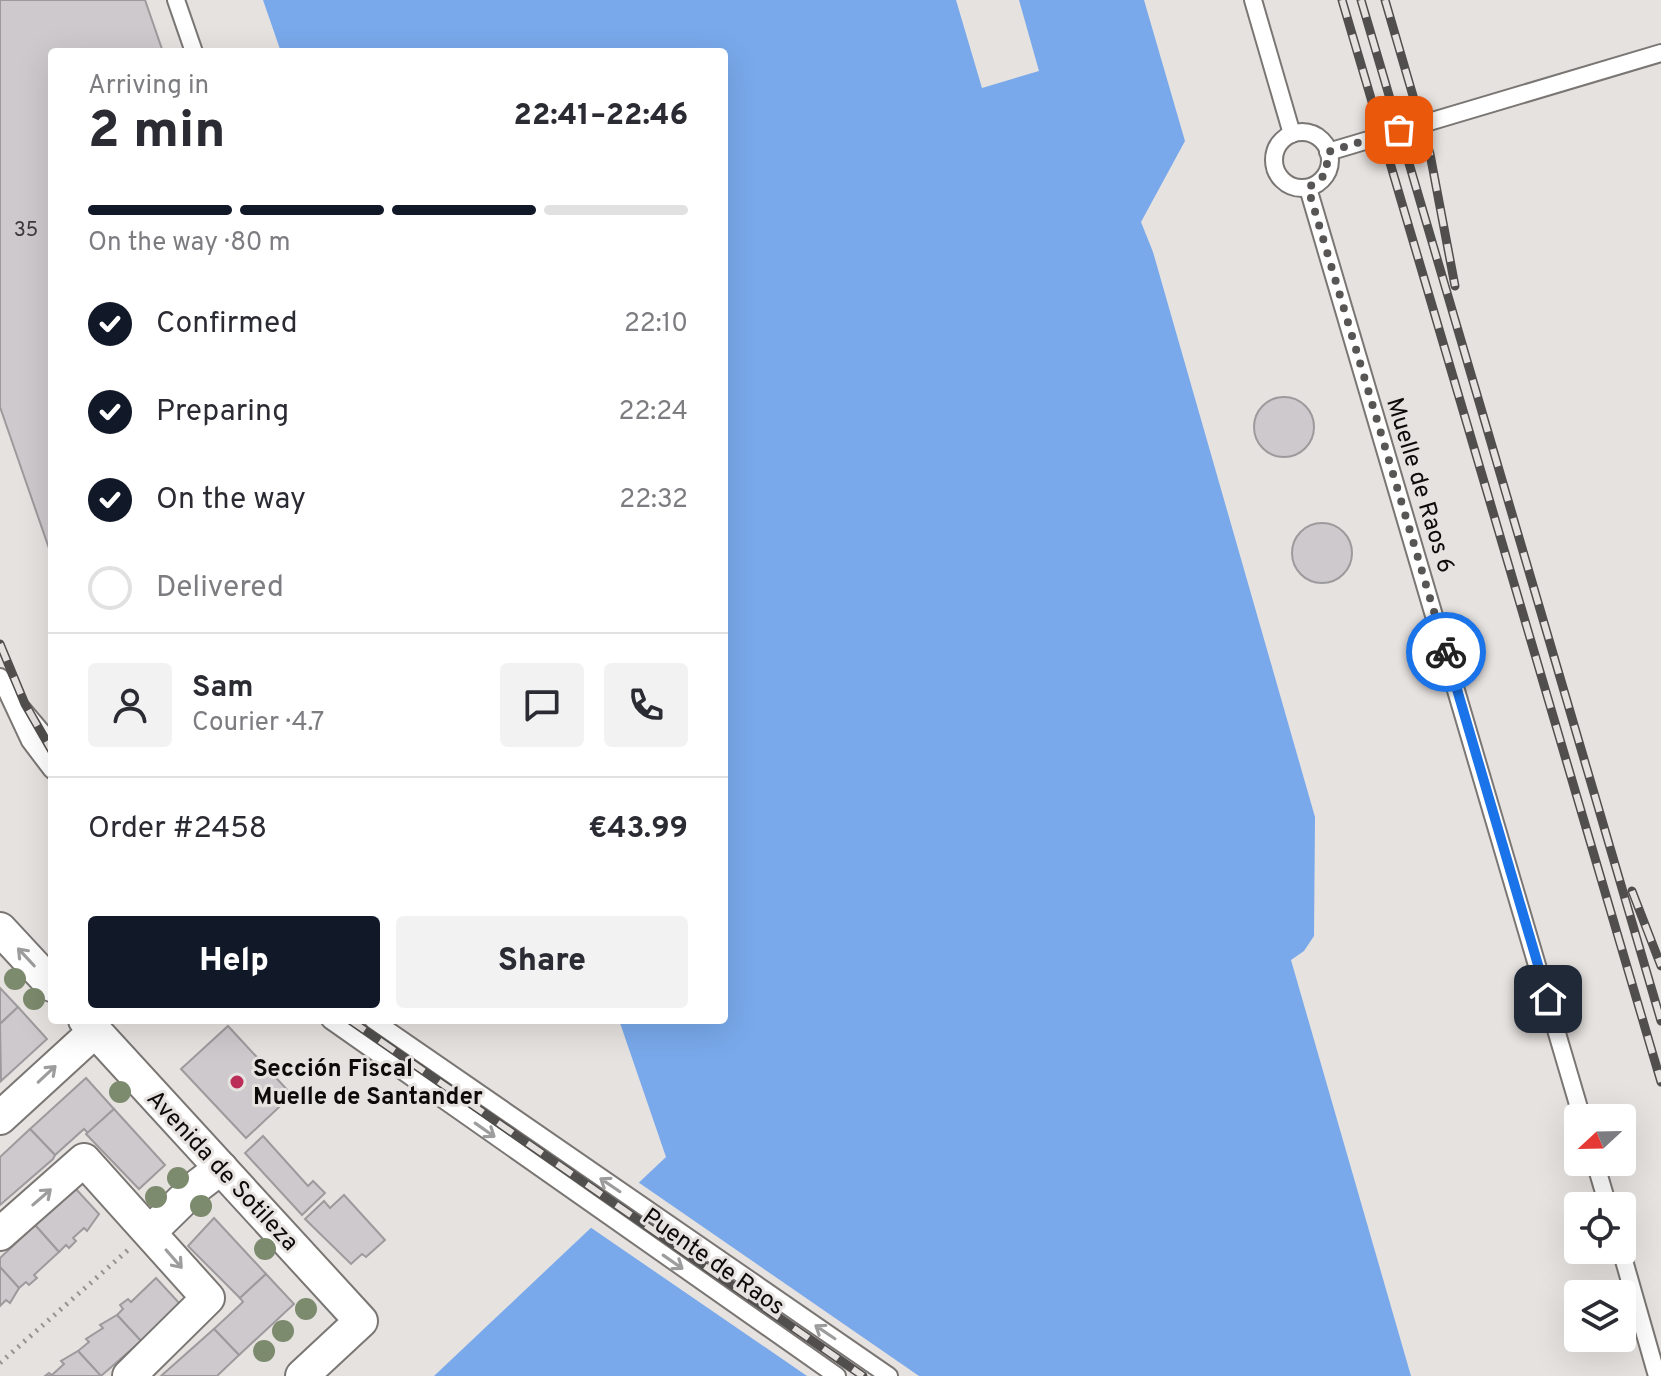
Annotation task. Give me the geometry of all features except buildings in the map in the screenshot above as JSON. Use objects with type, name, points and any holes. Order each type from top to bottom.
[{"type":"street","points":[[0,929],[48,981]]},
{"type":"street","points":[[0,1118],[90,1025]]},
{"type":"street","name":"Avenida de Sotileza","points":[[90,1025],[361,1321],[302,1376]]},
{"type":"street","points":[[1,1231],[84,1160],[150,1232],[208,1298],[129,1376]]},
{"type":"street","points":[[150,1232],[196,1187],[221,1168]]},
{"type":"lane","points":[[176,0],[193,48]]},
{"type":"lane","points":[[1253,0],[1292,134]]},
{"type":"lane","points":[[1328,152],[1661,53]]},
{"type":"lane","points":[[1310,133],[1325,144],[1328,152],[1326,174],[1308,188],[1286,183],[1274,164],[1280,142],[1292,134],[1310,133]]},
{"type":"lane","name":"Muelle de Raos 6","points":[[1308,188],[1578,1104]]},
{"type":"lane","points":[[2,683],[48,739]]},
{"type":"lane","points":[[2,683],[30,741],[48,765]]},
{"type":"lane","name":"Puente de Raos","points":[[336,1024],[837,1376]]},
{"type":"lane","points":[[379,1024],[889,1376]]},
{"type":"lane","points":[[1625,1264],[1657,1376]]},
{"type":"path","points":[[0,1363],[150,1232]]},
{"type":"water","points":[[263,0],[956,0],[982,88],[1039,71],[1019,0],[1144,0],[1185,141],[1141,222],[1153,252],[1315,817],[1314,936],[1304,951],[1291,960],[1411,1376],[434,1376],[666,1157],[620,1024],[728,1024],[728,48],[280,48]]},
{"type":"pier","points":[[635,1180],[919,1376],[807,1376],[587,1225]]},
{"type":"railway","points":[[1342,0],[1661,1082]]},
{"type":"railway","points":[[1361,0],[1661,1021]]},
{"type":"railway","points":[[1385,0],[1430,154],[1455,286]]},
{"type":"railway","points":[[0,644],[25,704],[48,744]]},
{"type":"railway","points":[[1632,891],[1661,966]]},
{"type":"railway","points":[[356,1024],[863,1376]]},
{"type":"way so far","points":[[1399,130],[1328,152],[1330,159],[1326,174],[1308,188],[1446,652]]},
{"type":"place","name":"Sección Fiscal Muelle de Santander","points":[[237,1082]]},
{"type":"route","points":[[1446,652],[1548,999]]}]
